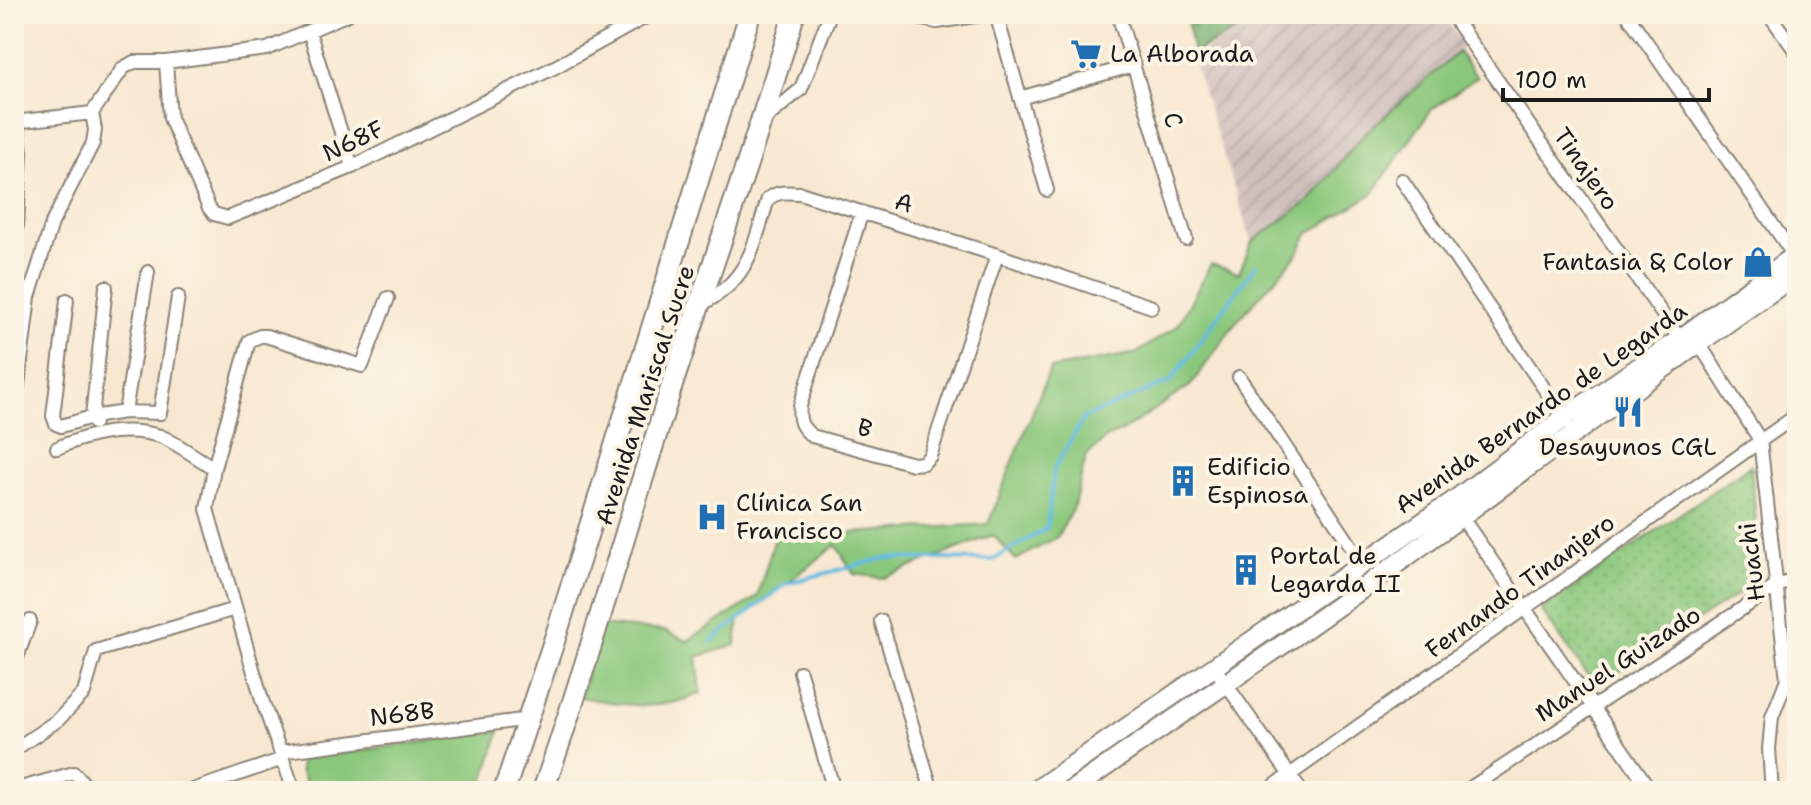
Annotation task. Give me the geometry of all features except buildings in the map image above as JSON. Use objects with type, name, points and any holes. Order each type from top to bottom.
[{"type":"main road","name":"Avenida Mariscal Sucre","points":[[504,791],[750,14]]},
{"type":"main road","name":"Avenida Mariscal Sucre","points":[[543,791],[579,691],[677,371],[762,122],[794,14]]},
{"type":"street","name":"N68F","points":[[166,62],[170,118],[209,208],[220,217],[235,218],[352,167],[555,67],[651,14]]},
{"type":"street","points":[[762,122],[801,89],[830,14]]},
{"type":"street","points":[[895,14],[937,22],[987,14]]},
{"type":"street","points":[[996,14],[1047,190]]},
{"type":"street","name":"C","points":[[1118,14],[1186,239]]},
{"type":"street","name":"Tinajero","points":[[1474,14],[1457,23],[1689,341]]},
{"type":"street","points":[[1627,14],[1796,261]]},
{"type":"street","points":[[1769,14],[1797,53]]},
{"type":"street","points":[[14,417],[29,297],[52,223],[93,143],[95,130],[92,113],[123,68],[134,62],[166,62],[267,49],[342,15]]},
{"type":"street","points":[[309,31],[352,167]]},
{"type":"street","points":[[1020,98],[1134,65]]},
{"type":"street","points":[[14,225],[18,152],[14,121],[92,113]]},
{"type":"street","points":[[1402,180],[1569,426]]},
{"type":"street","name":"A","points":[[700,305],[721,295],[740,275],[768,199],[775,194],[800,193],[1152,307]]},
{"type":"street","name":"B","points":[[862,212],[800,406],[802,428],[812,436],[913,464],[923,463],[930,456],[997,255]]},
{"type":"street","name":"Avenida Bernardo de Legarda","points":[[1071,791],[1227,685],[1457,509],[1796,261]]},
{"type":"street","points":[[125,412],[148,272]]},
{"type":"street","points":[[98,433],[92,417],[106,287]]},
{"type":"street","points":[[67,300],[53,420],[61,426],[125,412],[160,413],[178,297]]},
{"type":"street","points":[[294,791],[235,609],[207,509],[214,468],[245,346],[249,341],[266,336],[359,367],[368,354],[388,298]]},
{"type":"street","name":"Huachi","points":[[1689,341],[1760,440],[1787,679],[1772,717],[1769,749],[1772,791]]},
{"type":"street","points":[[1239,377],[1363,564]]},
{"type":"street","name":"Fernando Tinanjero","points":[[1267,791],[1797,415]]},
{"type":"street","points":[[57,448],[98,433],[137,433],[163,437],[214,468]]},
{"type":"street","points":[[1457,509],[1651,791]]},
{"type":"street","name":"Avenida Bernardo de Legarda","points":[[1035,791],[1363,564],[1457,509]]},
{"type":"street","name":"Manuel Guizado","points":[[1466,791],[1778,585],[1797,580]]},
{"type":"street","points":[[14,750],[58,720],[84,693],[96,651],[235,609]]},
{"type":"street","points":[[14,666],[30,621]]},
{"type":"street","points":[[881,621],[932,791]]},
{"type":"street","points":[[1214,667],[1301,791]]},
{"type":"street","points":[[800,672],[834,791]]},
{"type":"street","name":"N68B","points":[[190,791],[282,755],[529,719]]},
{"type":"street","points":[[14,790],[74,773],[91,791]]},
{"type":"street","points":[[1060,774],[1071,791]]},
{"type":"shaded area","points":[[1261,14],[1441,14],[1465,46],[1364,134],[1310,200],[1252,242],[1193,60]]},
{"type":"green space","points":[[1186,14],[1266,14],[1193,54]]},
{"type":"green space","points":[[1458,52],[1477,77],[1432,109],[1372,194],[1308,234],[1297,255],[1237,321],[1191,385],[1121,432],[1107,437],[1086,457],[1073,509],[1057,537],[1016,560],[993,535],[883,578],[854,574],[836,545],[739,620],[736,645],[697,657],[701,693],[670,703],[641,706],[580,697],[599,625],[665,631],[687,641],[757,597],[775,538],[988,524],[1050,369],[1137,353],[1178,325],[1211,264],[1239,273],[1252,242],[1310,200],[1364,134]]},
{"type":"green space","points":[[1751,465],[1761,579],[1596,687],[1541,610]]},
{"type":"green space","points":[[500,731],[481,791],[309,791],[300,769],[301,759]]},
{"type":"waterway","points":[[710,642],[787,583],[886,558],[993,560],[1047,528],[1054,469],[1084,418],[1171,381],[1256,265]]},
{"type":"place","name":"La Alborada","points":[[1086,54]]},
{"type":"place","name":"Fantasia & Color","points":[[1758,262]]},
{"type":"place","name":"Desayunos CGL","points":[[1628,412]]},
{"type":"place","name":"Edificio Espinosa","points":[[1183,481]]},
{"type":"place","name":"Clínica San Francisco","points":[[712,517]]},
{"type":"place","name":"Portal de Legarda II","points":[[1246,570]]}]
